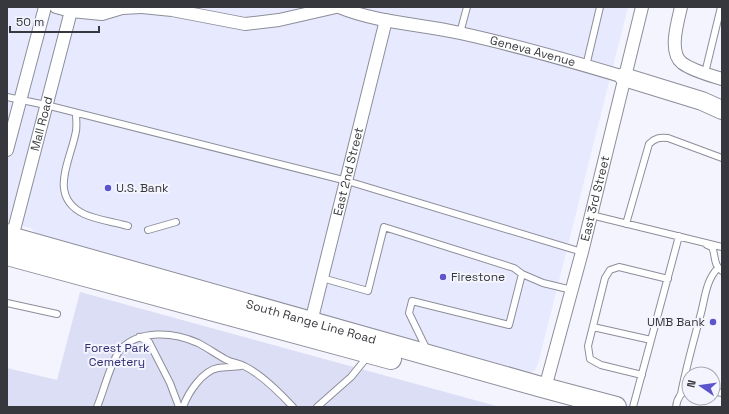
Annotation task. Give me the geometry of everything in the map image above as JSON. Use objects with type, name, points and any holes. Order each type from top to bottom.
[{"type":"main road","name":"South Range Line Road","points":[[7,236],[616,407]]},
{"type":"main road","name":"South Range Line Road","points":[[7,255],[569,407]]},
{"type":"street","points":[[7,150],[45,7]]},
{"type":"street","points":[[56,7],[71,11],[102,14],[122,8],[142,7],[172,10],[245,24],[279,20],[336,7]]},
{"type":"street","name":"Geneva Avenue","points":[[339,7],[368,17],[460,33],[586,66],[702,102],[722,110]]},
{"type":"street","name":"East 3rd Street","points":[[545,388],[582,252],[642,7]]},
{"type":"street","points":[[681,7],[675,31],[675,52],[681,62],[722,79]]},
{"type":"street","name":"Mall Road","points":[[7,231],[14,229],[71,11]]},
{"type":"street","name":"East 2nd Street","points":[[311,322],[386,20]]},
{"type":"lane","points":[[460,33],[467,7]]},
{"type":"lane","points":[[586,66],[600,7]]},
{"type":"lane","points":[[705,73],[721,7]]},
{"type":"lane","points":[[7,97],[46,105],[347,181],[582,252]]},
{"type":"lane","points":[[76,113],[76,130],[63,180],[66,198],[72,207],[85,214],[128,226]]},
{"type":"lane","points":[[626,224],[649,144],[653,140],[661,137],[668,138],[722,158]]},
{"type":"lane","points":[[591,215],[722,246]]},
{"type":"lane","points":[[148,230],[176,222]]},
{"type":"lane","points":[[322,278],[368,291],[384,227],[514,268],[522,274],[543,283],[572,290]]},
{"type":"lane","points":[[633,407],[679,236]]},
{"type":"lane","points":[[686,366],[703,306],[706,289],[712,274],[720,270],[714,260],[714,252],[712,247],[701,242]]},
{"type":"lane","points":[[642,375],[600,365],[590,359],[588,346],[605,278],[610,270],[619,267],[668,279]]},
{"type":"lane","points":[[430,356],[409,313],[412,301],[509,325],[522,274]]},
{"type":"lane","points":[[7,303],[57,314]]},
{"type":"lane","points":[[593,327],[651,340]]},
{"type":"lane","points":[[98,407],[114,360],[121,350],[139,337],[157,335],[174,336],[196,342],[228,361],[244,366],[277,390],[293,407]]},
{"type":"lane","points":[[139,337],[149,342],[170,383],[179,407]]},
{"type":"lane","points":[[316,407],[351,377],[370,353]]},
{"type":"lane","points":[[183,407],[195,384],[207,374],[217,368],[244,366]]},
{"type":"lane","points":[[676,407],[677,400],[681,394]]},
{"type":"shaded area","points":[[7,7],[628,7],[538,364],[535,370],[525,374],[38,236],[31,228],[7,222]]},
{"type":"green space","name":"Forest Park Cemetery","points":[[80,292],[500,407],[7,407],[7,368],[57,380]]},
{"type":"place","name":"U.S. Bank","points":[[108,188]]},
{"type":"place","name":"Firestone","points":[[443,277]]},
{"type":"place","name":"UMB Bank","points":[[713,322]]}]
